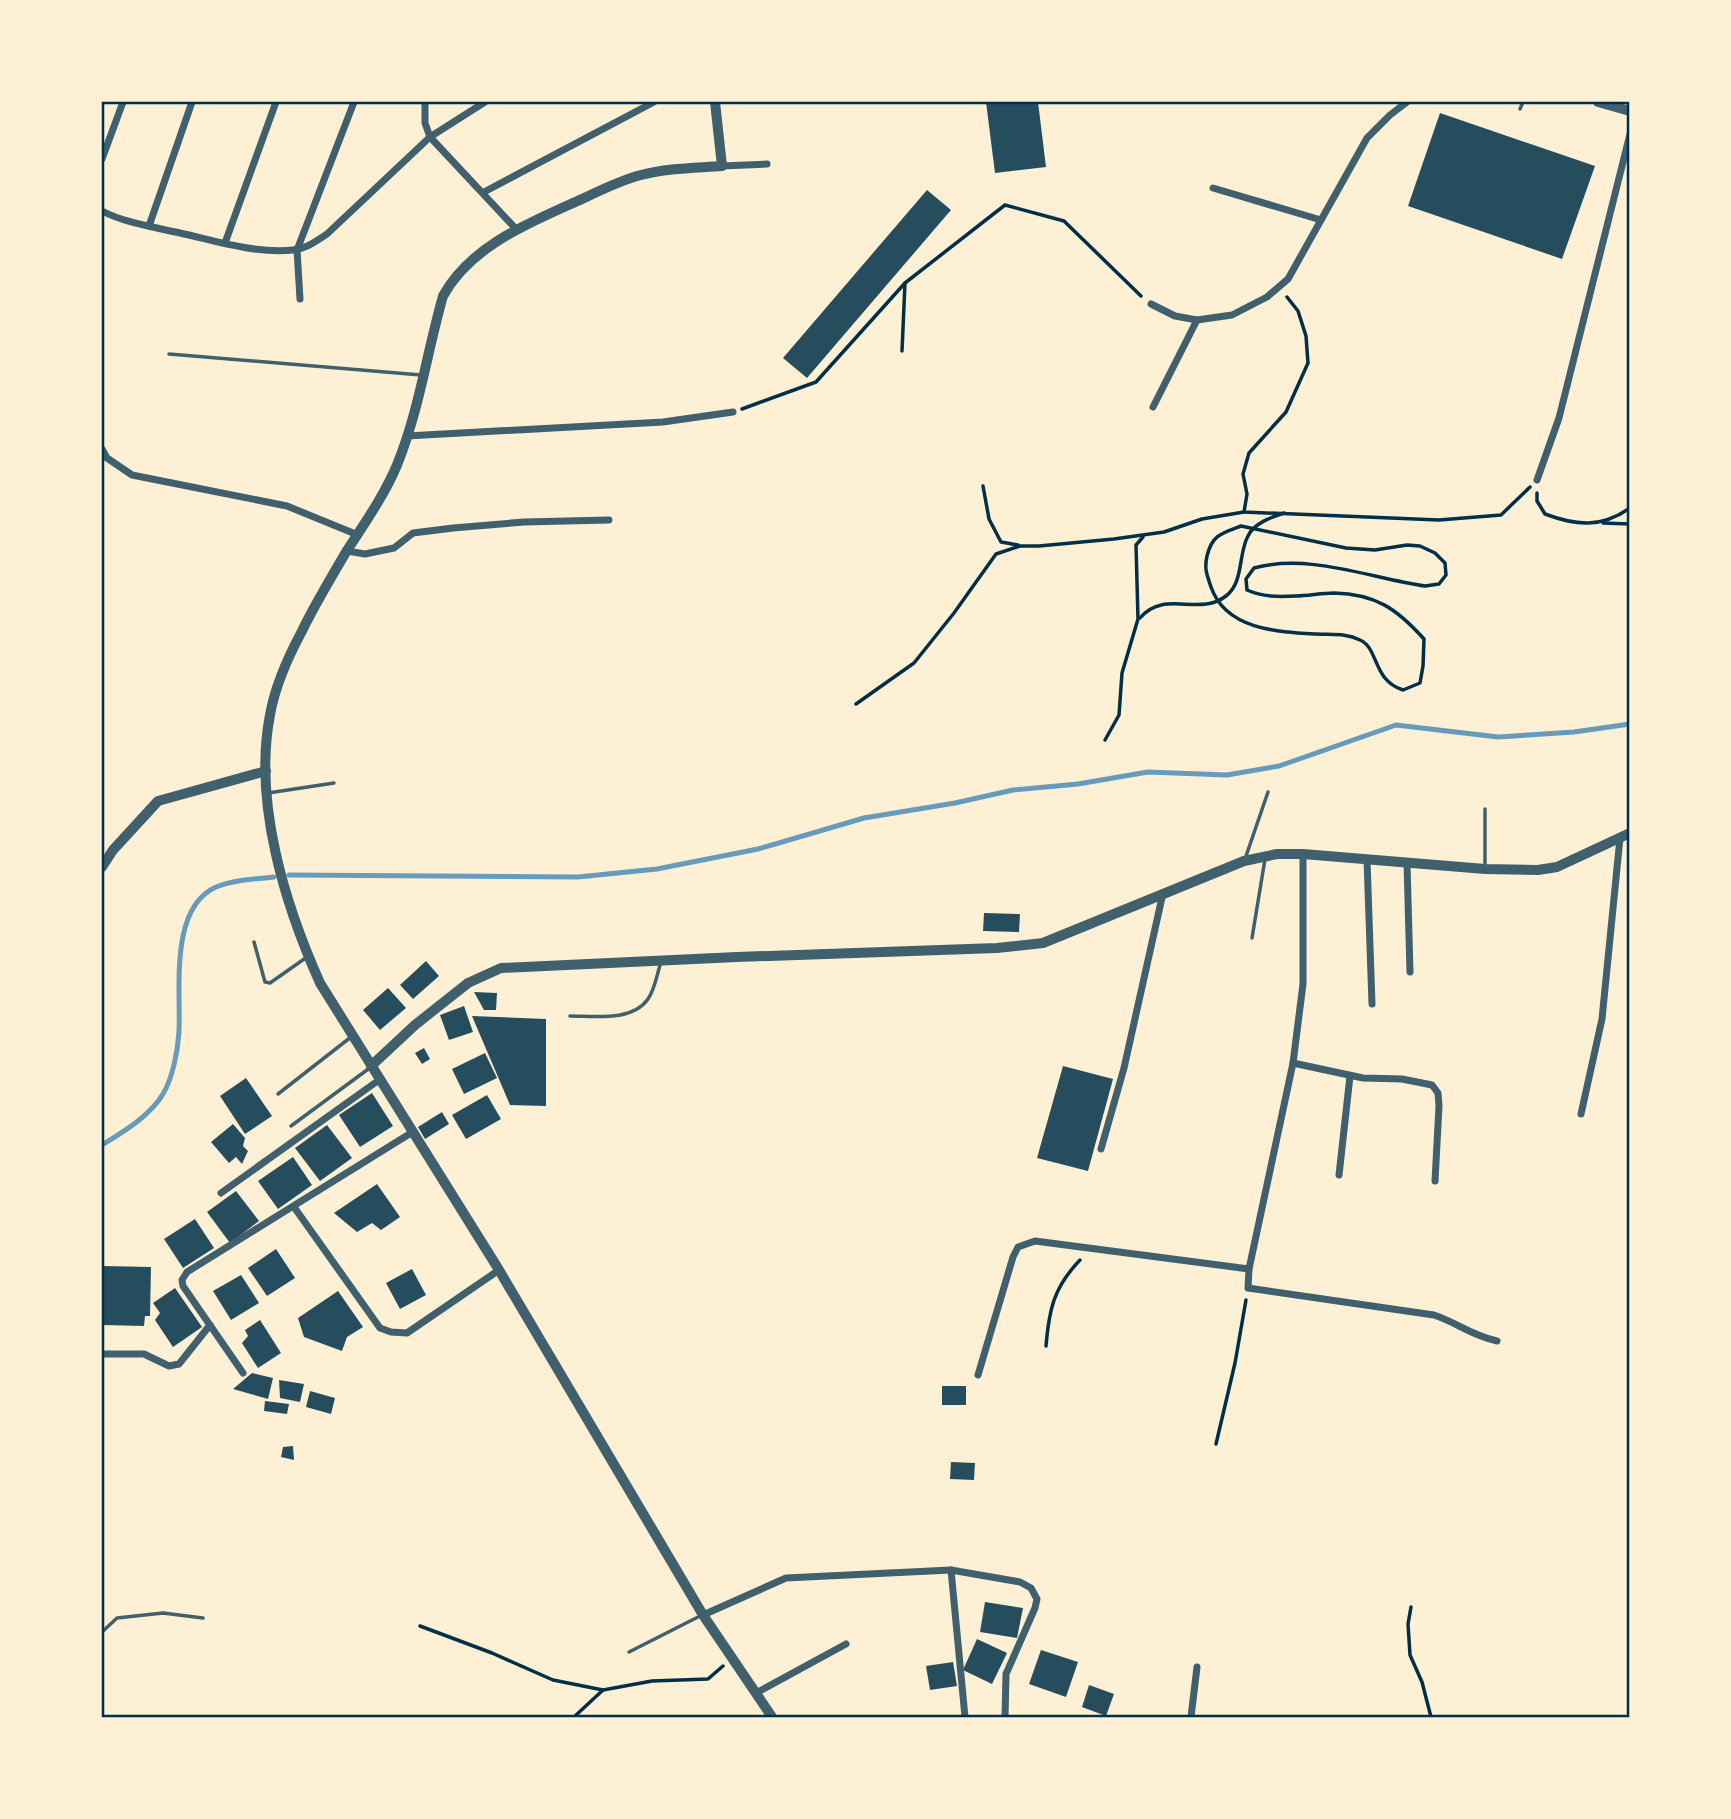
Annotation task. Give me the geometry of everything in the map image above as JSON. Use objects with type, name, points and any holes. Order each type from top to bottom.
[{"type":"street","points":[[102,159],[123,102]]},
{"type":"street","points":[[149,226],[192,102]]},
{"type":"street","points":[[225,243],[276,102]]},
{"type":"street","points":[[300,299],[297,250],[354,102]]},
{"type":"street","points":[[425,102],[425,123],[430,137],[516,229]]},
{"type":"street","points":[[102,211],[149,226],[225,243],[261,249],[297,250],[311,244],[342,222],[430,137],[485,102]]},
{"type":"street","points":[[484,192],[638,105],[654,102]]},
{"type":"street","points":[[715,102],[722,166]]},
{"type":"street","points":[[1151,304],[1175,316],[1197,320],[1232,315],[1267,297],[1288,279],[1367,138],[1407,102]]},
{"type":"street","points":[[1598,102],[1629,111]]},
{"type":"street","points":[[1537,480],[1559,418],[1629,134]]},
{"type":"street","points":[[766,164],[664,170],[635,177],[516,229],[481,251],[450,282],[443,296],[407,436],[385,491],[302,631],[278,683],[269,716],[266,771],[280,876],[308,957],[320,983],[411,1133],[499,1270],[703,1615],[772,1717]]},
{"type":"street","points":[[1213,188],[1321,220]]},
{"type":"street","points":[[1153,407],[1197,320]]},
{"type":"street","points":[[407,436],[663,422],[733,412]]},
{"type":"street","points":[[102,449],[107,458],[132,475],[287,506],[358,535]]},
{"type":"street","points":[[347,551],[365,554],[394,548],[413,533],[524,522],[609,520]]},
{"type":"street","points":[[102,867],[113,850],[158,801],[266,771]]},
{"type":"street","points":[[371,1066],[415,1025],[468,983],[501,968],[997,948],[1043,943],[1244,861],[1265,857],[1303,855],[1485,869],[1538,870],[1557,867],[1625,836]]},
{"type":"street","points":[[1581,1114],[1602,1019],[1625,836]]},
{"type":"street","points":[[1303,855],[1303,984],[1293,1063],[1249,1269],[1248,1288],[1434,1315],[1450,1320],[1468,1333],[1497,1341]]},
{"type":"street","points":[[1367,860],[1372,1004]]},
{"type":"street","points":[[1407,863],[1410,972]]},
{"type":"street","points":[[1101,1149],[1124,1068],[1163,893]]},
{"type":"street","points":[[1293,1063],[1350,1076],[1432,1084],[1438,1093],[1435,1181]]},
{"type":"street","points":[[1339,1175],[1350,1076]]},
{"type":"street","points":[[221,1193],[379,1080]]},
{"type":"street","points":[[243,1373],[183,1286],[184,1276],[411,1133]]},
{"type":"street","points":[[294,1207],[380,1328],[391,1332],[407,1333],[499,1270]]},
{"type":"street","points":[[978,1375],[1018,1247],[1035,1241],[1249,1269]]},
{"type":"street","points":[[102,1354],[144,1354],[169,1366],[179,1364],[210,1325]]},
{"type":"street","points":[[703,1615],[786,1578],[951,1570],[1020,1582],[1031,1588],[1037,1599],[1006,1674],[1005,1717]]},
{"type":"street","points":[[951,1570],[965,1717]]},
{"type":"street","points":[[755,1693],[846,1644]]},
{"type":"street","points":[[1191,1717],[1197,1667]]},
{"type":"lane","points":[[1520,109],[1523,102]]},
{"type":"lane","points":[[169,354],[423,375]]},
{"type":"lane","points":[[268,793],[334,783]]},
{"type":"lane","points":[[1244,861],[1268,792]]},
{"type":"lane","points":[[1485,809],[1485,869]]},
{"type":"lane","points":[[1252,938],[1265,857]]},
{"type":"lane","points":[[254,942],[265,982],[270,983],[308,957]]},
{"type":"lane","points":[[570,1016],[621,1015],[637,1008],[647,1001],[661,960]]},
{"type":"lane","points":[[278,1094],[353,1036]]},
{"type":"lane","points":[[291,1126],[371,1066]]},
{"type":"lane","points":[[102,1632],[117,1618],[163,1614],[203,1618]]},
{"type":"lane","points":[[629,1652],[703,1615]]},
{"type":"path","points":[[733,412],[816,382],[905,283],[1005,205],[1064,221],[1151,304]]},
{"type":"path","points":[[902,351],[905,283]]},
{"type":"path","points":[[1244,512],[1247,494],[1243,474],[1249,453],[1286,412],[1308,363],[1306,336],[1297,311],[1279,287]]},
{"type":"path","points":[[984,486],[989,519],[1001,542],[1039,546],[1164,532],[1202,519],[1244,512],[1439,520],[1501,515],[1537,480]]},
{"type":"path","points":[[1537,480],[1537,501],[1545,514],[1564,522],[1629,524]]},
{"type":"path","points":[[1597,523],[1614,519],[1629,508]]},
{"type":"path","points":[[1138,619],[1145,611],[1162,603],[1207,605],[1225,597],[1233,589],[1248,534],[1266,520],[1286,512]]},
{"type":"path","points":[[1241,526],[1346,548],[1375,550],[1407,545],[1420,546],[1445,563],[1446,575],[1439,584],[1425,586],[1341,569],[1273,562],[1254,568],[1246,579],[1247,590],[1261,596],[1333,593],[1367,597],[1390,606],[1424,639],[1420,683],[1403,690],[1391,686],[1380,672],[1363,640],[1345,635],[1258,628],[1235,618],[1222,609],[1217,601],[1204,569],[1210,546],[1220,533],[1241,526]]},
{"type":"path","points":[[1105,740],[1119,715],[1122,673],[1138,619],[1136,545],[1144,535]]},
{"type":"path","points":[[856,704],[914,663],[996,554],[1020,546]]},
{"type":"path","points":[[1046,1346],[1049,1315],[1055,1296],[1067,1273],[1090,1248]]},
{"type":"path","points":[[1216,1444],[1235,1363],[1248,1288]]},
{"type":"path","points":[[1411,1608],[1408,1625],[1410,1655],[1422,1682],[1431,1717]]},
{"type":"path","points":[[420,1626],[553,1680],[603,1690],[652,1681],[708,1679],[733,1658]]},
{"type":"path","points":[[574,1717],[603,1690]]},
{"type":"building","points":[[986,102],[1038,102],[1046,167],[995,173]]},
{"type":"building","points":[[1440,113],[1595,166],[1562,259],[1408,206]]},
{"type":"building","points":[[927,190],[951,210],[807,378],[783,358]]},
{"type":"building","points":[[984,913],[1020,914],[1019,932],[983,931]]},
{"type":"building","points":[[426,961],[439,976],[413,999],[400,985]]},
{"type":"building","points":[[388,988],[406,1008],[380,1030],[363,1010]]},
{"type":"building","points":[[474,992],[497,993],[496,1010],[484,1010]]},
{"type":"building","points":[[464,1006],[473,1032],[449,1040],[440,1015]]},
{"type":"building","points":[[472,1016],[546,1019],[546,1106],[510,1105]]},
{"type":"building","points":[[424,1048],[430,1059],[422,1064],[415,1053]]},
{"type":"building","points":[[485,1053],[497,1078],[464,1094],[452,1069]]},
{"type":"building","points":[[1063,1066],[1113,1079],[1088,1171],[1037,1158]]},
{"type":"building","points":[[246,1078],[272,1116],[245,1134],[220,1096]]},
{"type":"building","points":[[372,1093],[393,1126],[360,1147],[339,1115]]},
{"type":"building","points":[[487,1095],[501,1119],[466,1139],[452,1115]]},
{"type":"building","points":[[442,1112],[449,1124],[425,1139],[418,1127]]},
{"type":"building","points":[[233,1124],[245,1138],[243,1146],[248,1151],[242,1164],[236,1157],[229,1163],[211,1142]]},
{"type":"building","points":[[327,1125],[352,1158],[320,1181],[295,1148]]},
{"type":"building","points":[[293,1157],[312,1185],[278,1209],[258,1181]]},
{"type":"building","points":[[377,1184],[400,1217],[381,1230],[372,1223],[357,1232],[334,1213]]},
{"type":"building","points":[[236,1191],[259,1221],[230,1243],[207,1212]]},
{"type":"building","points":[[195,1219],[214,1248],[183,1268],[164,1239]]},
{"type":"building","points":[[276,1249],[295,1278],[267,1296],[248,1268]]},
{"type":"building","points":[[103,1266],[151,1267],[150,1316],[145,1316],[144,1326],[102,1325]]},
{"type":"building","points":[[412,1269],[426,1295],[400,1309],[386,1283]]},
{"type":"building","points":[[241,1275],[259,1303],[231,1320],[213,1291]]},
{"type":"building","points":[[175,1288],[202,1327],[173,1347],[155,1320],[160,1313],[153,1303]]},
{"type":"building","points":[[338,1291],[363,1327],[347,1337],[342,1351],[304,1337],[298,1318]]},
{"type":"building","points":[[260,1320],[281,1353],[258,1368],[242,1343],[248,1336],[245,1330]]},
{"type":"building","points":[[252,1373],[273,1378],[268,1399],[233,1389]]},
{"type":"building","points":[[279,1380],[304,1384],[300,1402],[280,1398]]},
{"type":"building","points":[[942,1386],[966,1386],[966,1405],[942,1405]]},
{"type":"building","points":[[310,1391],[335,1398],[331,1414],[306,1407]]},
{"type":"building","points":[[265,1401],[289,1404],[287,1414],[264,1411]]},
{"type":"building","points":[[293,1446],[294,1460],[281,1457],[283,1447]]},
{"type":"building","points":[[951,1462],[975,1463],[974,1480],[950,1479]]},
{"type":"building","points":[[985,1602],[1023,1608],[1017,1638],[980,1632]]},
{"type":"building","points":[[977,1639],[1007,1653],[992,1684],[963,1670]]},
{"type":"building","points":[[1041,1650],[1078,1662],[1066,1697],[1029,1684]]},
{"type":"building","points":[[953,1662],[957,1686],[930,1690],[926,1666]]},
{"type":"building","points":[[1089,1685],[1114,1694],[1106,1716],[1082,1707]]},
{"type":"waterway","points":[[289,875],[578,877],[657,869],[758,849],[864,818],[1013,790],[1078,784],[1148,772],[1227,775],[1279,766],[1396,725],[1498,737],[1574,732],[1630,724]]},
{"type":"waterway","points":[[102,1145],[151,1109],[170,1080],[178,1038],[181,951],[184,931],[191,913],[201,898],[216,887],[237,881],[274,877]]}]
